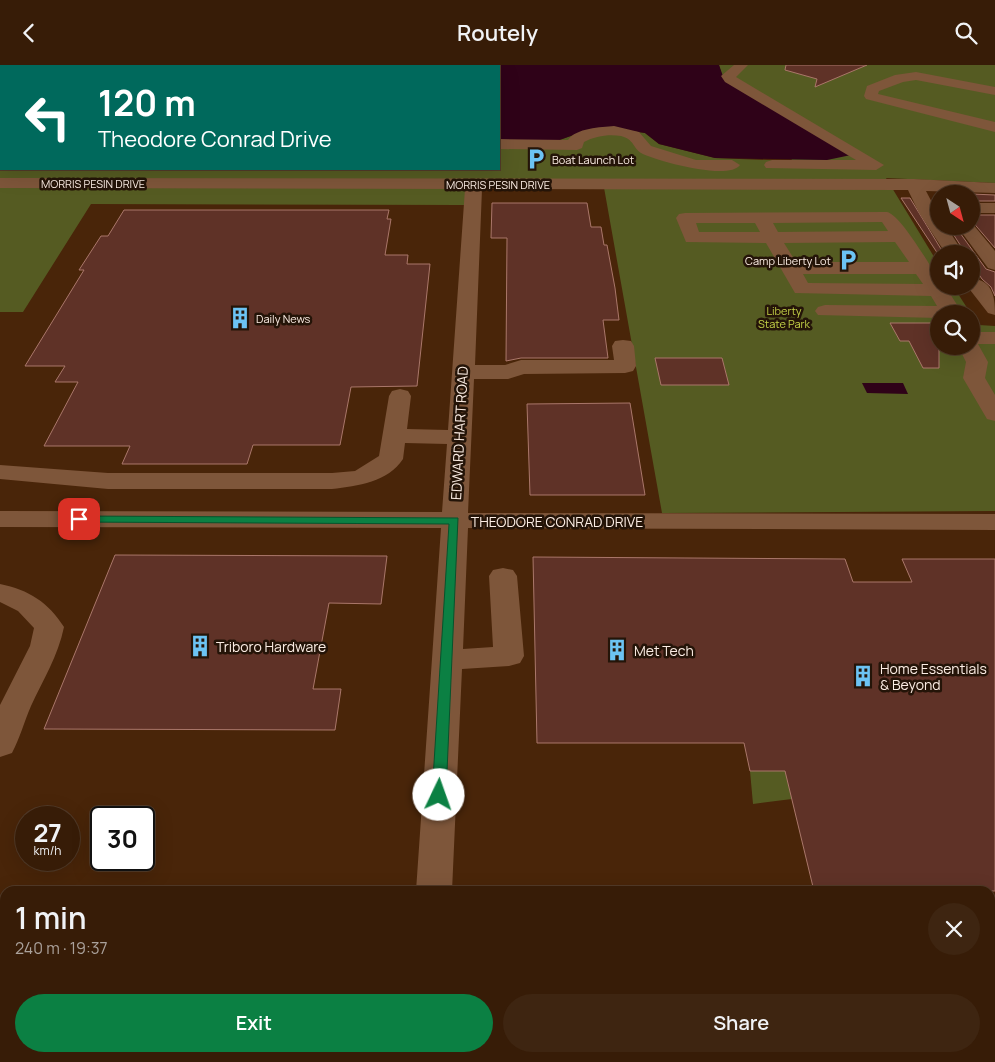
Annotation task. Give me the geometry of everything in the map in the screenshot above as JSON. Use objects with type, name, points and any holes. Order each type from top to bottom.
[{"type":"street","points":[[500,144],[577,145],[576,140],[585,134],[613,132],[636,136],[643,141],[645,149],[661,156],[695,165],[876,165],[730,79],[728,76],[741,65]]},
{"type":"street","points":[[992,125],[871,96],[872,89],[900,78],[916,76],[995,91]]},
{"type":"street","points":[[661,156],[690,153]]},
{"type":"street","name":"MORRIS PESIN DRIVE","points":[[0,183],[914,184],[995,188]]},
{"type":"street","name":"EDWARD HART ROAD","points":[[434,886],[474,184]]},
{"type":"street","points":[[914,184],[930,212]]},
{"type":"street","points":[[861,185],[873,203],[887,217],[930,278]]},
{"type":"street","points":[[980,208],[995,208]]},
{"type":"street","points":[[887,217],[685,218],[692,238],[776,244],[906,243]]},
{"type":"street","points":[[760,218],[802,289],[930,290]]},
{"type":"street","points":[[973,235],[995,265]]},
{"type":"street","points":[[790,268],[923,268]]},
{"type":"street","points":[[981,283],[995,309]]},
{"type":"street","points":[[826,311],[930,313]]},
{"type":"street","points":[[980,338],[995,338]]},
{"type":"street","points":[[463,372],[508,372],[521,367],[625,366],[623,346]]},
{"type":"street","points":[[980,357],[974,378],[995,414]]},
{"type":"street","points":[[0,472],[108,481],[332,481],[355,479],[376,472],[392,459],[400,396]]},
{"type":"street","points":[[395,436],[459,437]]},
{"type":"street","name":"THEODORE CONRAD DRIVE","points":[[0,519],[995,522]]},
{"type":"street","points":[[447,660],[509,657],[503,576]]},
{"type":"street","points":[[0,593],[11,595],[35,608],[49,627],[46,646],[15,707],[0,745]]},
{"type":"green space","name":"Liberty State Park","points":[[719,65],[995,65],[995,183],[886,178],[930,250],[930,295],[959,295],[965,305],[930,305],[930,355],[980,355],[980,325],[995,326],[995,511],[662,513],[603,182],[470,182],[464,205],[91,204],[23,312],[0,312],[0,170],[500,170],[500,142],[554,142],[579,133],[632,131],[645,133],[659,144],[715,158],[793,161],[723,79]]},
{"type":"green space","points":[[750,771],[995,771],[753,804]]},
{"type":"shaded area","points":[[500,65],[719,65],[724,79],[851,155],[827,160],[715,158],[659,144],[645,133],[632,131],[579,133],[554,142],[500,142]]},
{"type":"shaded area","points":[[862,383],[903,383],[908,394],[867,393]]},
{"type":"building","points":[[786,65],[867,65],[815,87],[817,79],[785,70]]},
{"type":"building","points":[[980,194],[995,195],[995,201],[980,201]]},
{"type":"building","points":[[901,198],[910,198],[930,231],[930,235],[932,235],[939,245],[932,245]]},
{"type":"building","points":[[492,203],[587,203],[591,227],[601,227],[604,245],[607,245],[615,288],[619,320],[603,320],[608,358],[521,358],[506,361],[507,238],[491,238]]},
{"type":"building","name":"Daily News","points":[[124,210],[389,210],[387,219],[391,219],[385,255],[408,255],[407,264],[430,264],[417,386],[351,387],[340,445],[253,445],[247,464],[122,464],[130,446],[44,446],[78,382],[55,382],[65,366],[25,366],[84,270],[79,270],[101,236],[108,236]]},
{"type":"building","points":[[980,215],[995,215],[995,248],[980,230]]},
{"type":"building","points":[[954,235],[961,235],[969,245],[960,245]]},
{"type":"building","points":[[980,261],[986,269],[995,272],[995,296],[991,287],[980,276]]},
{"type":"building","points":[[890,323],[930,323],[930,355],[939,355],[939,368],[923,368],[909,341],[900,341]]},
{"type":"building","points":[[655,358],[722,358],[729,385],[661,385]]},
{"type":"building","points":[[630,403],[645,495],[530,495],[527,404]]},
{"type":"building","name":"Triboro Hardware","points":[[115,555],[387,556],[381,604],[329,603],[313,689],[341,689],[335,730],[44,729]]},
{"type":"building","points":[[533,557],[845,559],[853,582],[912,582],[902,559],[995,559],[995,886],[813,886],[785,771],[750,771],[744,743],[537,743]]},
{"type":"place","name":"Boat Launch Lot","points":[[536,159]]},
{"type":"place","name":"Camp Liberty Lot","points":[[848,260]]},
{"type":"place","name":"Daily News","points":[[240,318]]},
{"type":"place","name":"Triboro Hardware","points":[[200,646]]},
{"type":"place","name":"Met Tech","points":[[617,650]]},
{"type":"place","name":"Home Essentials & Beyond","points":[[863,676]]},
{"type":"route","points":[[79,519],[454,521],[439,795]]}]
